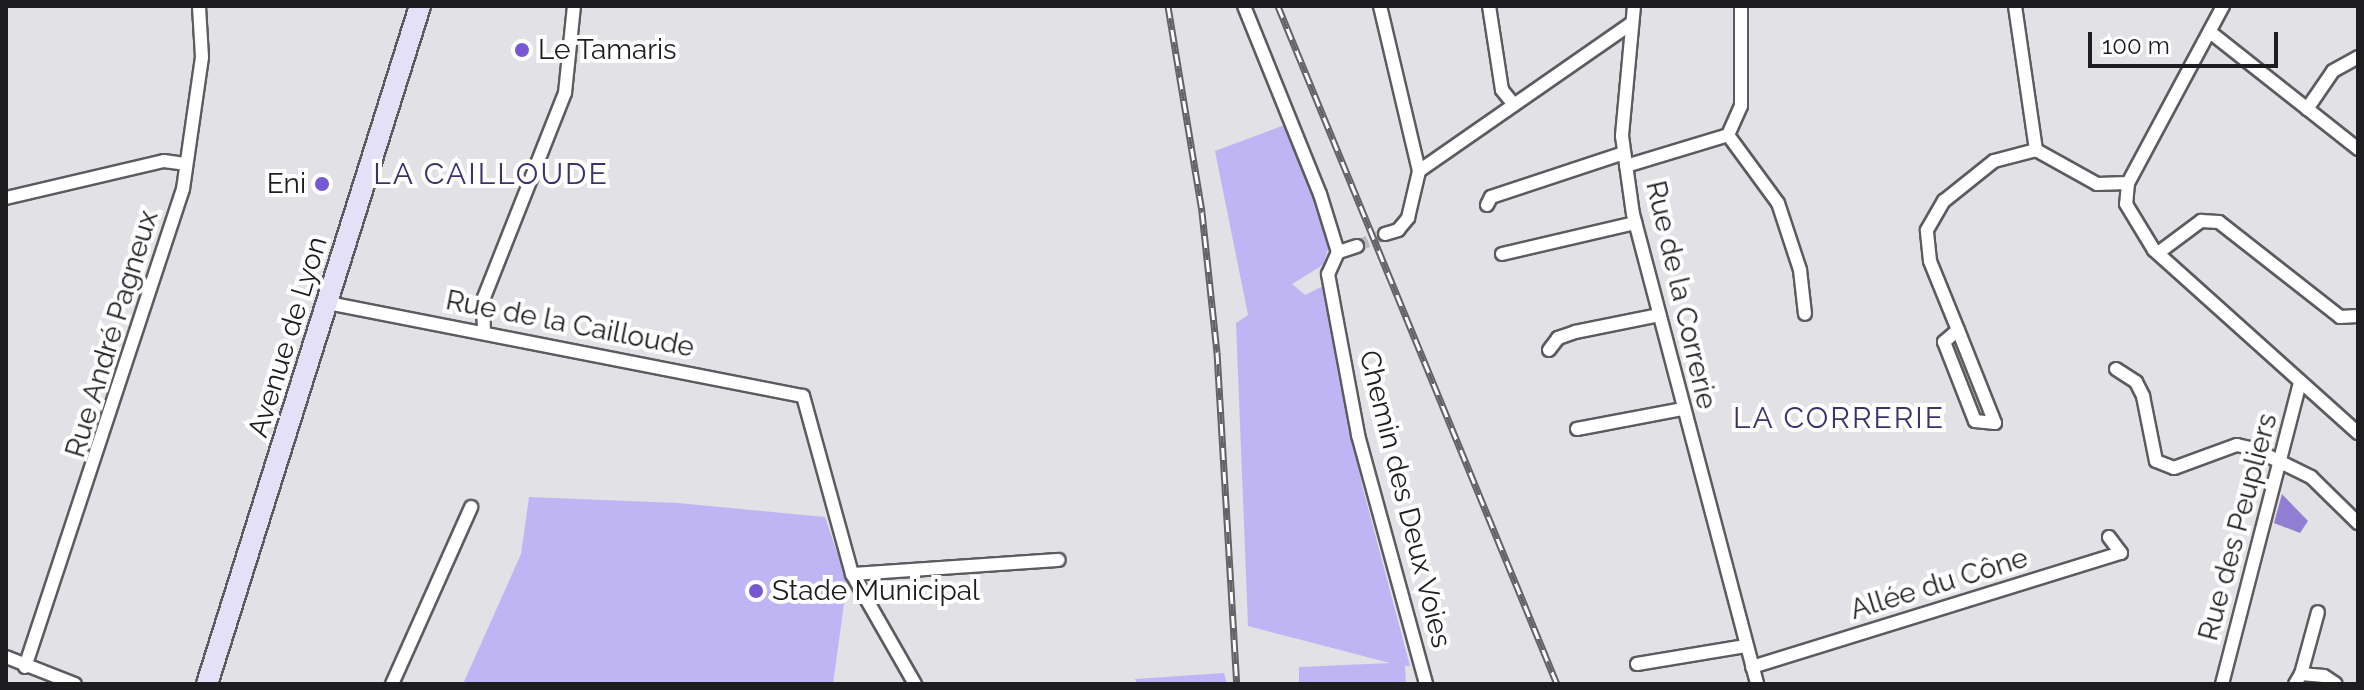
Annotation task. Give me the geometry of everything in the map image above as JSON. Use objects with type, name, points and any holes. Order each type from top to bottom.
[{"type":"main road","name":"Avenue de Lyon","points":[[207,684],[420,6]]},
{"type":"street","name":"Rue André Pagneux","points":[[25,667],[94,470],[183,189],[185,164],[193,143],[202,57],[199,6]]},
{"type":"street","points":[[484,332],[483,300],[565,93],[574,6]]},
{"type":"street","points":[[1244,6],[1320,194],[1338,252],[1357,246]]},
{"type":"street","points":[[1380,6],[1419,171],[1408,218],[1398,230],[1385,234]]},
{"type":"street","points":[[1489,6],[1502,90],[1514,105]]},
{"type":"street","name":"Rue de la Correrie","points":[[1634,6],[1623,98],[1625,160],[1635,223],[1757,684]]},
{"type":"street","points":[[1728,135],[1741,106],[1741,6]]},
{"type":"street","points":[[2015,6],[2036,150]]},
{"type":"street","points":[[2223,6],[2128,183],[2126,204],[2158,253],[2358,433]]},
{"type":"street","points":[[1419,171],[1632,23]]},
{"type":"street","points":[[2210,32],[2358,149]]},
{"type":"street","points":[[2307,109],[2333,71],[2358,57]]},
{"type":"street","points":[[1487,205],[1491,197],[1728,135]]},
{"type":"street","points":[[1728,135],[1778,203],[1800,270],[1805,314]]},
{"type":"street","points":[[1958,330],[1944,342],[1975,421],[1995,423],[1958,330],[1930,261],[1927,230],[1944,201],[1994,161],[2036,150],[2097,184],[2128,183]]},
{"type":"street","points":[[6,198],[164,161],[185,164]]},
{"type":"street","points":[[2158,253],[2201,221],[2219,222],[2340,317],[2358,316]]},
{"type":"street","points":[[1502,254],[1635,223]]},
{"type":"street","name":"Chemin des Deux Voies","points":[[1338,252],[1328,274],[1358,435],[1426,684]]},
{"type":"street","name":"Rue de la Cailloude","points":[[328,303],[803,396],[852,574]]},
{"type":"street","points":[[1549,350],[1558,338],[1575,332],[1659,315]]},
{"type":"street","points":[[2116,369],[2136,382],[2143,396],[2156,461],[2174,468],[2237,445],[2280,459],[2311,477],[2358,523]]},
{"type":"street","name":"Rue des Peupliers","points":[[2222,684],[2300,382]]},
{"type":"street","points":[[1577,429],[1683,409]]},
{"type":"street","points":[[392,684],[471,507]]},
{"type":"street","name":"Allée du Cône","points":[[1752,667],[2121,553],[2109,537]]},
{"type":"street","points":[[915,684],[852,574],[1059,560]]},
{"type":"street","points":[[2318,612],[2298,679],[2324,676],[2336,684]]},
{"type":"street","points":[[1637,664],[1746,646]]},
{"type":"street","points":[[6,657],[75,684]]},
{"type":"shaded area","points":[[1287,124],[1329,246],[1323,265],[1292,284],[1305,295],[1325,285],[1362,485],[1410,666],[1405,666],[1406,684],[1299,684],[1299,667],[1390,663],[1248,626],[1236,323],[1248,315],[1215,151]]},
{"type":"shaded area","points":[[2282,494],[2308,521],[2300,533],[2274,523]]},
{"type":"shaded area","points":[[529,497],[678,503],[825,517],[847,582],[833,684],[463,684],[521,554]]},
{"type":"shaded area","points":[[1224,673],[1227,684],[1137,684],[1135,679]]},
{"type":"tunnel","points":[[1357,246],[1385,234]]},
{"type":"railway","points":[[1168,6],[1202,212],[1217,352],[1237,684]]},
{"type":"railway","points":[[1278,6],[1557,684]]},
{"type":"place","name":"Le Tamaris","points":[[522,50]]},
{"type":"place","name":"Eni","points":[[322,184]]},
{"type":"place","name":"Stade Municipal","points":[[756,591]]},
{"type":"district","name":"LA CAILLOUDE","points":[[491,174]]},
{"type":"district","name":"LA CORRERIE","points":[[1839,418]]}]
